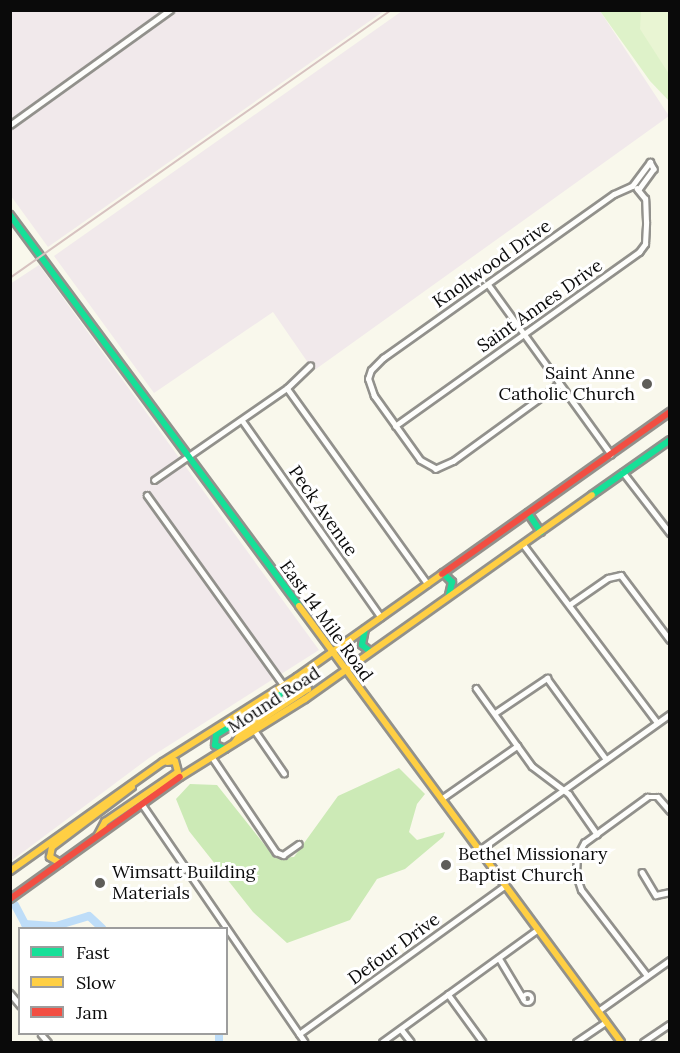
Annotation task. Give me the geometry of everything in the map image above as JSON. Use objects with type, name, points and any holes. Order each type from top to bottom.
[{"type":"main road","name":"East 14 Mile Road","points":[[10,215],[330,653],[621,1042]]},
{"type":"main road","name":"Mound Road","points":[[10,872],[163,762],[297,677],[669,412]]},
{"type":"main road","name":"Mound Road","points":[[10,899],[142,804],[344,671],[669,440]]},
{"type":"main road","points":[[528,513],[541,531]]},
{"type":"main road","points":[[444,573],[452,582],[449,596]]},
{"type":"main road","points":[[365,629],[362,645],[371,652]]},
{"type":"main road","points":[[254,729],[306,690],[307,684],[297,677]]},
{"type":"main road","points":[[225,749],[215,745],[216,735],[279,696],[284,686]]},
{"type":"main road","points":[[98,836],[105,822],[178,772],[175,761],[163,762]]},
{"type":"main road","points":[[60,863],[50,857],[52,847],[127,793],[138,780]]},
{"type":"street","points":[[10,125],[170,10]]},
{"type":"street","name":"Knollwood Drive","points":[[395,426],[370,389],[371,370],[614,194],[632,186],[645,163],[650,162],[654,169],[639,190]]},
{"type":"street","points":[[632,186],[639,190]]},
{"type":"street","name":"Saint Annes Drive","points":[[395,426],[642,249],[646,203],[639,190]]},
{"type":"street","points":[[488,284],[610,454]]},
{"type":"street","points":[[154,480],[287,388],[310,366]]},
{"type":"street","points":[[395,426],[425,465],[441,469],[560,384]]},
{"type":"street","points":[[287,388],[428,584]]},
{"type":"street","name":"Peck Avenue","points":[[242,420],[381,617]]},
{"type":"street","points":[[624,472],[669,533]]},
{"type":"street","points":[[147,495],[284,686]]},
{"type":"street","points":[[523,544],[657,722]]},
{"type":"street","points":[[569,605],[608,578],[621,576],[669,640]]},
{"type":"street","points":[[495,713],[547,678],[606,759]]},
{"type":"street","points":[[476,688],[539,773],[563,790],[597,834]]},
{"type":"street","points":[[478,851],[669,715]]},
{"type":"street","points":[[254,729],[284,773]]},
{"type":"street","points":[[440,800],[517,746]]},
{"type":"street","points":[[212,757],[276,852],[284,855],[299,844]]},
{"type":"street","points":[[647,976],[577,881],[580,850],[597,834],[651,795],[658,797],[669,811]]},
{"type":"street","points":[[142,804],[226,927]]},
{"type":"street","points":[[642,872],[656,895],[669,892]]},
{"type":"street","name":"Defour Drive","points":[[299,1034],[504,886]]},
{"type":"street","points":[[228,930],[305,1042]]},
{"type":"street","points":[[382,1042],[537,930]]},
{"type":"street","points":[[499,958],[526,996]]},
{"type":"street","points":[[598,1011],[669,960]]},
{"type":"street","points":[[448,994],[483,1042]]},
{"type":"street","points":[[576,1042],[606,1022]]},
{"type":"street","points":[[643,1042],[669,1024]]},
{"type":"street","points":[[401,1029],[411,1042]]},
{"type":"shaded area","points":[[10,11],[384,11],[48,247],[11,196]]},
{"type":"shaded area","points":[[402,11],[600,11],[669,116],[316,369],[313,370],[273,312],[154,393],[54,256]]},
{"type":"shaded area","points":[[39,265],[319,650],[149,758],[11,861],[10,284]]},
{"type":"green space","points":[[600,11],[669,11],[669,101],[650,81]]},
{"type":"green space","points":[[641,11],[669,11],[669,74],[640,29]]},
{"type":"green space","points":[[399,768],[425,794],[417,804],[409,832],[417,840],[445,832],[443,837],[405,869],[377,879],[350,920],[287,943],[253,912],[189,831],[176,799],[190,784],[217,785],[275,858],[294,857],[338,796]]},
{"type":"waterway","points":[[15,905],[25,924],[56,926],[89,916],[101,927]]},
{"type":"waterway","points":[[219,1035],[219,1042]]},
{"type":"railway","points":[[10,278],[392,10]]},
{"type":"traffic: fast","points":[[10,215],[299,606]]},
{"type":"traffic: fast","points":[[592,495],[670,440]]},
{"type":"traffic: fast","points":[[528,513],[541,532]]},
{"type":"traffic: fast","points":[[443,573],[452,582],[449,595]]},
{"type":"traffic: fast","points":[[365,629],[362,645],[371,652]]},
{"type":"traffic: fast","points":[[225,749],[215,745],[216,735],[279,696],[284,686]]},
{"type":"traffic: slow","points":[[180,777],[305,699],[592,495]]},
{"type":"traffic: slow","points":[[10,871],[163,762],[297,677],[442,574]]},
{"type":"traffic: slow","points":[[299,606],[621,1042]]},
{"type":"traffic: slow","points":[[235,742],[241,733],[308,689],[303,679],[297,677]]},
{"type":"traffic: slow","points":[[98,835],[105,822],[178,772],[175,761],[167,762]]},
{"type":"traffic: slow","points":[[60,863],[50,857],[52,847],[132,787]]},
{"type":"traffic: jam","points":[[442,574],[670,412]]},
{"type":"traffic: jam","points":[[10,899],[180,777]]},
{"type":"place","name":"Saint Anne Catholic Church","points":[[647,384]]},
{"type":"place","name":"Bethel Missionary Baptist Church","points":[[446,865]]},
{"type":"place","name":"Wimsatt Building Materials","points":[[100,883]]}]
